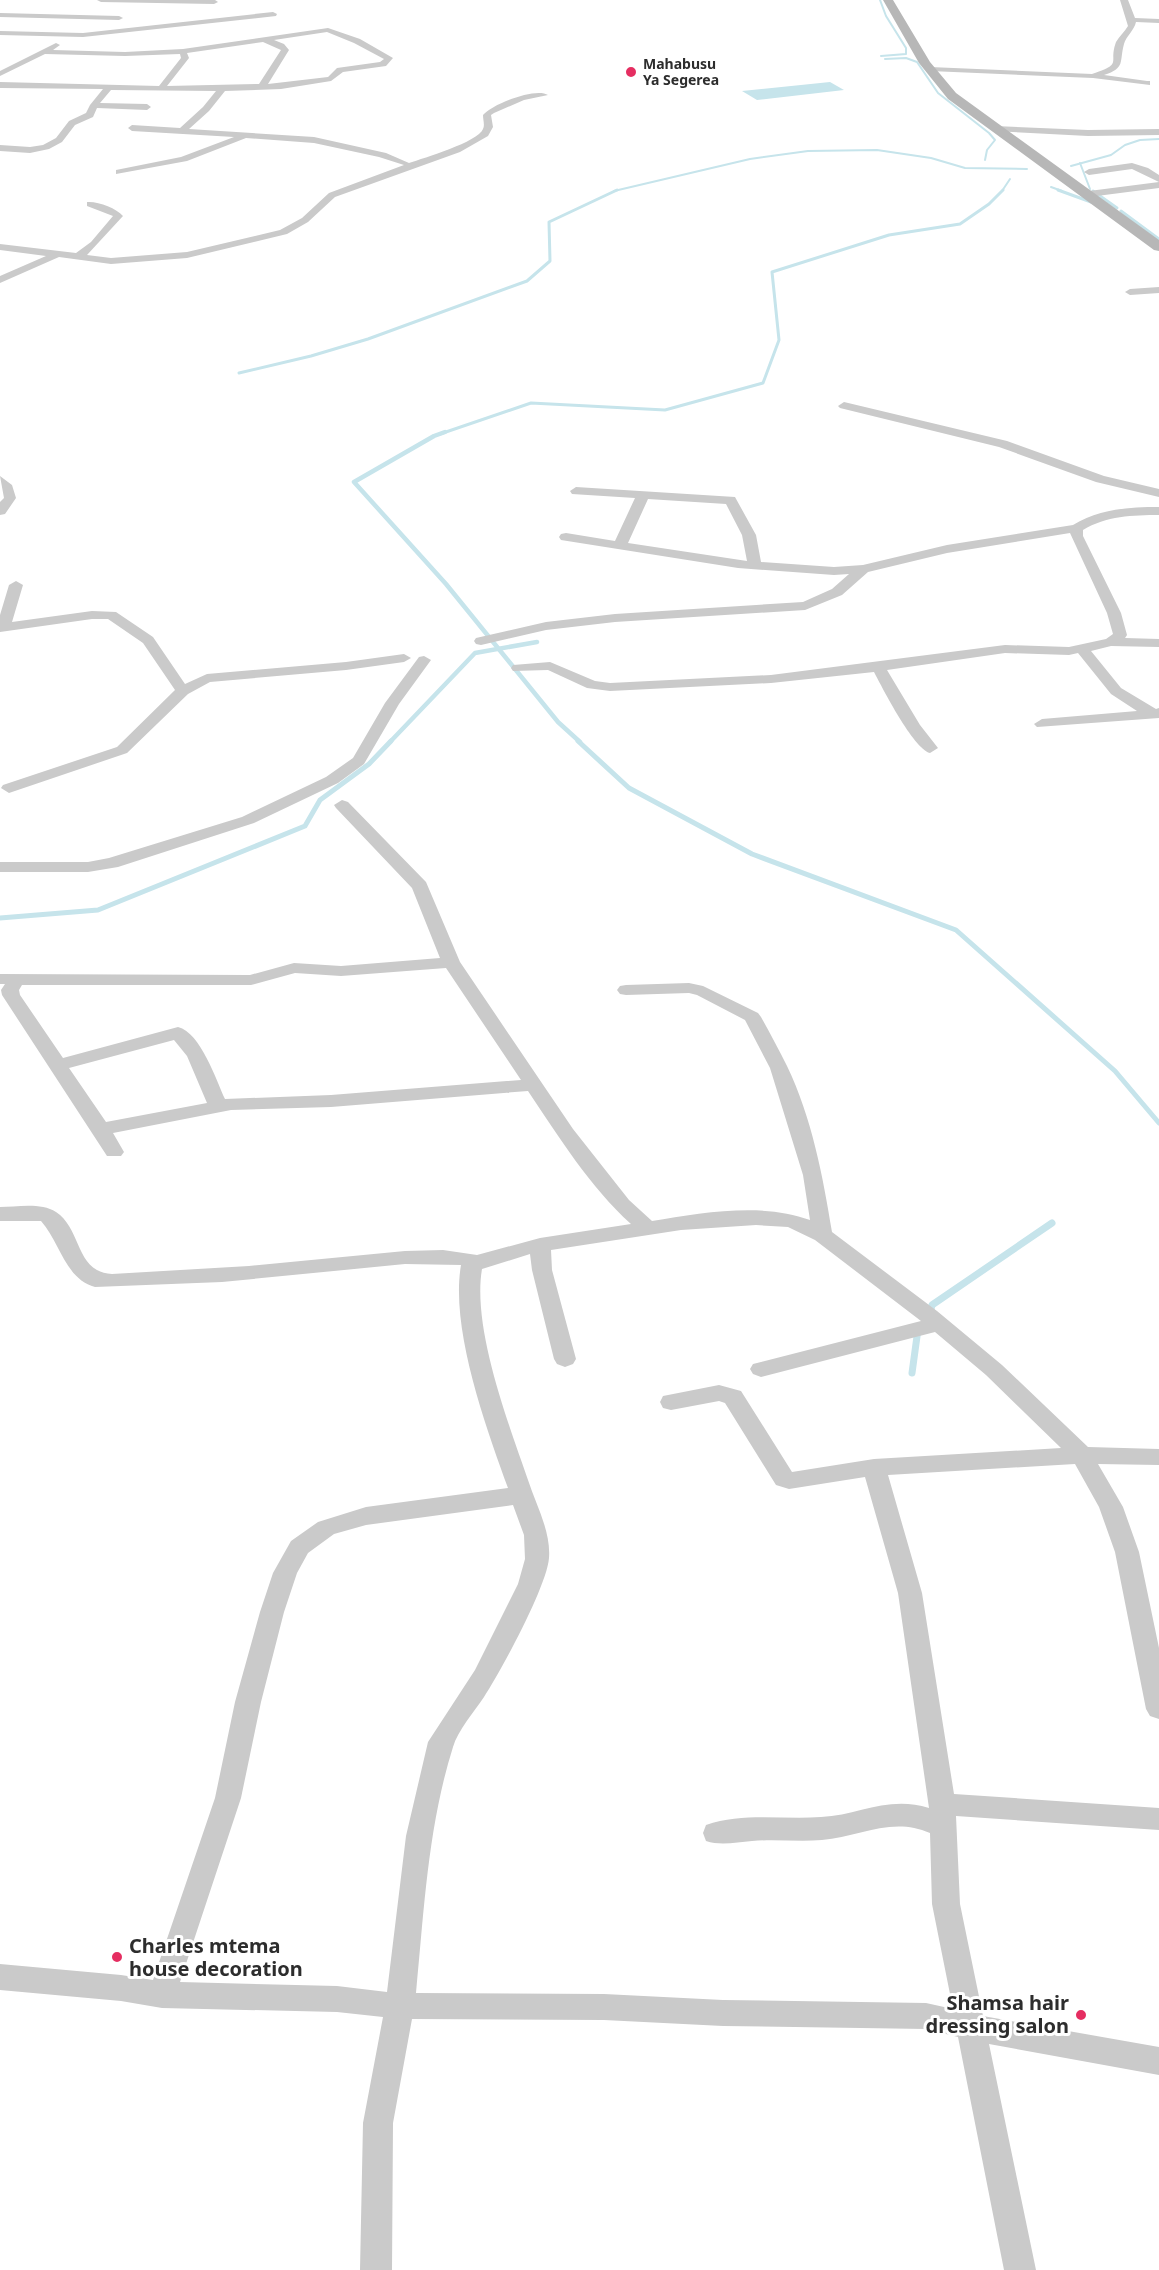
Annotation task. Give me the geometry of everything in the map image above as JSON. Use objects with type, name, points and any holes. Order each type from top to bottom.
[{"type":"main road","points":[[888,0],[940,85],[952,96],[1159,247]]},
{"type":"street","points":[[101,0],[214,2]]},
{"type":"street","points":[[1093,76],[1111,70],[1119,60],[1120,43],[1132,26],[1124,0]]},
{"type":"street","points":[[120,31],[117,26],[118,18],[126,2]]},
{"type":"street","points":[[30,16],[32,7]]},
{"type":"street","points":[[0,33],[63,36],[273,14]]},
{"type":"street","points":[[0,15],[118,18]]},
{"type":"street","points":[[1132,20],[1159,21]]},
{"type":"street","points":[[0,85],[222,89],[262,87],[331,79],[340,70],[383,64],[389,58],[357,41],[330,31],[183,51],[125,54],[46,52]]},
{"type":"street","points":[[0,74],[46,52],[63,36]]},
{"type":"street","points":[[262,87],[285,50],[266,40]]},
{"type":"street","points":[[40,44],[57,44]]},
{"type":"street","points":[[162,87],[185,58],[183,51]]},
{"type":"street","points":[[930,69],[1093,76],[1147,82]]},
{"type":"street","points":[[0,148],[33,150],[59,140],[72,123],[89,116],[94,105],[109,87]]},
{"type":"street","points":[[183,130],[206,109],[222,89]]},
{"type":"street","points":[[0,247],[119,261],[169,258],[236,245],[283,232],[305,220],[332,195],[344,189],[396,169],[438,158],[471,143],[485,134],[489,127],[488,113],[498,107],[522,98],[544,95]]},
{"type":"street","points":[[94,105],[147,107]]},
{"type":"street","points":[[132,128],[314,140],[335,147],[352,147],[384,154],[405,163]]},
{"type":"street","points":[[995,129],[1088,133],[1159,132]]},
{"type":"street","points":[[119,172],[184,161],[212,152],[249,134]]},
{"type":"street","points":[[1089,172],[1132,166],[1145,170],[1159,179]]},
{"type":"street","points":[[1089,194],[1159,185]]},
{"type":"street","points":[[77,257],[93,248],[102,232],[118,216],[90,204]]},
{"type":"street","points":[[0,280],[56,255]]},
{"type":"street","points":[[1130,292],[1159,290]]},
{"type":"street","points":[[844,406],[1009,446],[1100,479],[1159,493]]},
{"type":"street","points":[[0,480],[8,488],[10,498],[0,511]]},
{"type":"street","points":[[576,490],[730,500],[749,535],[755,566]]},
{"type":"street","points":[[620,545],[643,495]]},
{"type":"street","points":[[566,537],[755,566],[822,572],[863,569],[947,549],[1077,528],[1089,520],[1102,516],[1159,511]]},
{"type":"street","points":[[1077,528],[1076,536],[1114,613],[1120,635],[1111,642]]},
{"type":"street","points":[[481,641],[546,626],[615,618],[805,606],[837,592],[863,569]]},
{"type":"street","points":[[16,585],[1,628],[92,615],[111,615],[148,639],[183,691]]},
{"type":"street","points":[[518,668],[550,666],[592,685],[610,687],[771,679],[1005,649],[1069,651],[1111,642],[1159,643]]},
{"type":"street","points":[[1082,649],[1116,691],[1156,713]]},
{"type":"street","points":[[9,788],[122,750],[183,691],[195,683],[220,676],[346,666],[404,657]]},
{"type":"street","points":[[0,867],[88,867],[112,863],[248,820],[332,780],[358,761],[392,703],[424,660]]},
{"type":"street","points":[[878,667],[913,727],[930,748]]},
{"type":"street","points":[[1042,724],[1156,713]]},
{"type":"street","points":[[342,805],[420,886],[451,962],[566,1133],[604,1184],[622,1205],[647,1228]]},
{"type":"street","points":[[114,1152],[11,995],[9,978],[100,981],[251,980],[294,968],[341,971],[451,962]]},
{"type":"street","points":[[626,990],[689,988],[703,991],[752,1017],[779,1068],[794,1110],[813,1174],[822,1235]]},
{"type":"street","points":[[58,1065],[178,1033],[196,1055],[219,1106]]},
{"type":"street","points":[[101,1129],[219,1106],[331,1101],[535,1086]]},
{"type":"street","points":[[0,1214],[33,1213],[48,1216],[60,1229],[81,1270],[95,1280],[216,1276],[410,1258],[465,1258],[478,1262]]},
{"type":"street","points":[[376,2270],[378,2123],[400,2006],[419,1836],[441,1742],[484,1676],[515,1617],[530,1584],[537,1559],[536,1535],[488,1394],[473,1325],[468,1280],[472,1265],[540,1245],[647,1228],[718,1221],[779,1218],[802,1224],[822,1235],[939,1324],[994,1370],[1082,1455],[1112,1507],[1127,1552],[1159,1710]]},
{"type":"street","points":[[540,1245],[542,1270],[565,1359]]},
{"type":"street","points":[[761,1369],[939,1324]]},
{"type":"street","points":[[671,1402],[719,1393],[733,1397],[786,1480],[874,1467],[1082,1455],[1159,1457]]},
{"type":"street","points":[[874,1467],[910,1593],[942,1815],[946,1904],[1020,2270]]},
{"type":"street","points":[[162,1995],[228,1798],[254,1679],[272,1612],[285,1573],[299,1547],[326,1528],[366,1516],[521,1495]]},
{"type":"street","points":[[716,1833],[754,1829],[794,1831],[829,1828],[862,1819],[897,1814],[921,1817],[942,1815],[1159,1819]]},
{"type":"street","points":[[0,1977],[122,1988],[162,1995],[338,1999],[400,2006],[604,2007],[723,2013],[926,2016],[971,2027],[1159,2061]]},
{"type":"water","points":[[830,82],[844,90],[757,100],[742,91]]},
{"type":"waterway","points":[[880,0],[886,16],[906,48],[906,54],[881,56]]},
{"type":"waterway","points":[[885,59],[906,58],[917,62],[938,93],[989,133],[995,140],[987,150],[985,160]]},
{"type":"waterway","points":[[1080,163],[1111,155],[1125,145],[1140,140],[1159,139]]},
{"type":"waterway","points":[[616,191],[750,159],[808,151],[877,150],[931,158],[965,168],[1027,169]]},
{"type":"waterway","points":[[1071,166],[1080,163]]},
{"type":"waterway","points":[[1080,163],[1090,189]]},
{"type":"waterway","points":[[1002,191],[1010,179]]},
{"type":"waterway","points":[[1051,187],[1062,191]]},
{"type":"waterway","points":[[1058,190],[1091,202]]},
{"type":"waterway","points":[[239,373],[311,356],[368,339],[527,281],[550,261],[549,222],[616,191]]},
{"type":"waterway","points":[[440,434],[531,403],[665,410],[763,383],[779,340],[772,272],[889,235],[960,224],[989,204],[1002,191]]},
{"type":"waterway","points":[[1093,191],[1117,208]]},
{"type":"waterway","points":[[1121,211],[1159,239]]},
{"type":"waterway","points":[[445,432],[354,482],[446,584],[499,649]]},
{"type":"waterway","points":[[499,649],[537,642]]},
{"type":"waterway","points":[[390,742],[475,653],[499,649]]},
{"type":"waterway","points":[[499,649],[558,722],[580,742]]},
{"type":"waterway","points":[[0,918],[98,910],[305,826],[320,800],[369,764],[391,741]]},
{"type":"waterway","points":[[578,741],[629,788],[752,854],[956,930],[1115,1071],[1159,1123]]},
{"type":"waterway","points":[[930,1314],[932,1305],[1052,1223]]},
{"type":"waterway","points":[[912,1373],[918,1329]]},
{"type":"place","name":"Mahabusu Ya Segerea","points":[[631,72]]},
{"type":"place","name":"Charles mtema house decoration","points":[[117,1957]]},
{"type":"place","name":"Shamsa hair dressing salon","points":[[1081,2015]]}]
